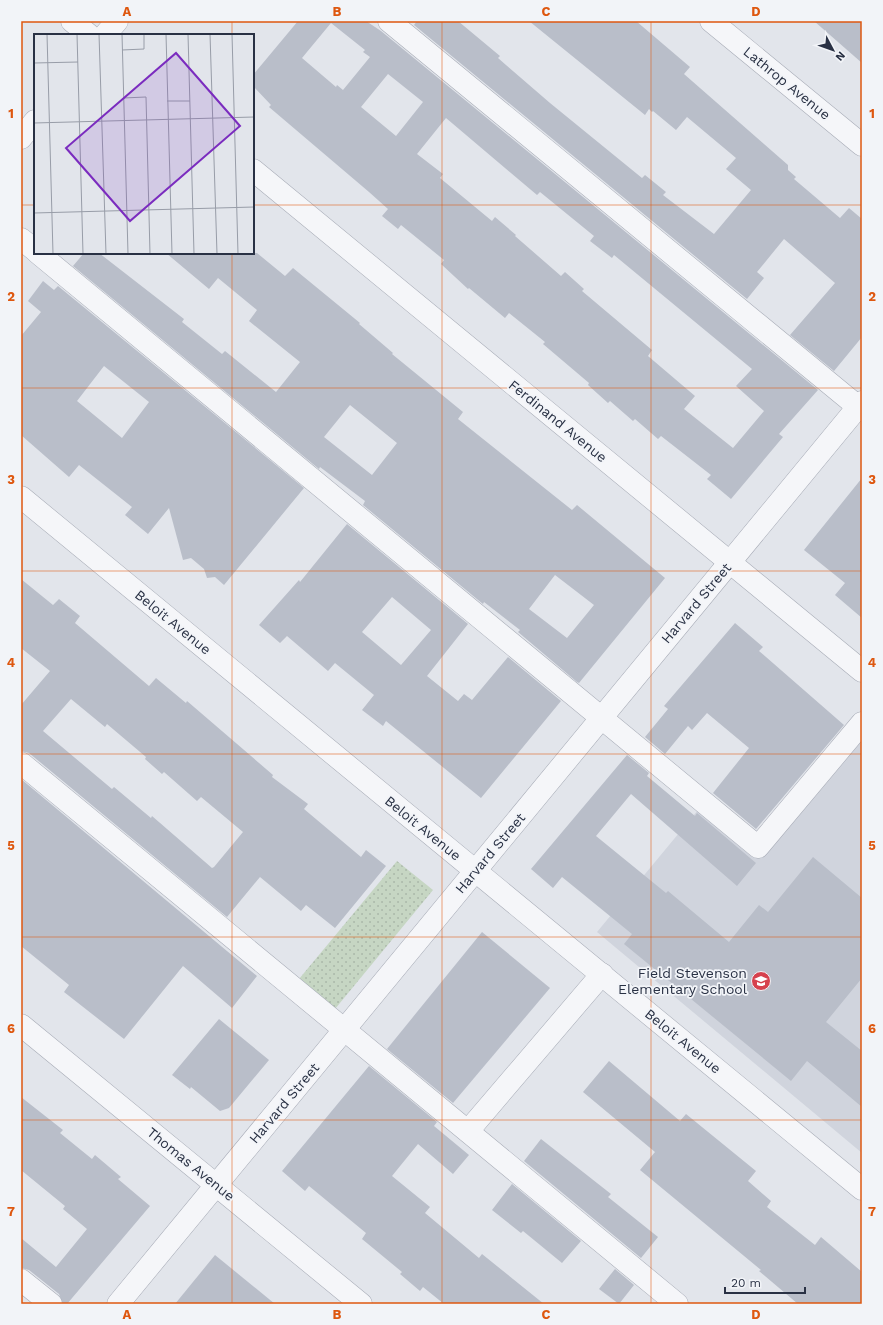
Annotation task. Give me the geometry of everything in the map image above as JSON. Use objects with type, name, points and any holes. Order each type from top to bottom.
[{"type":"street","points":[[72,21],[87,34]]},
{"type":"street","points":[[106,34],[117,21]]},
{"type":"street","points":[[389,21],[861,406]]},
{"type":"street","name":"Lathrop Avenue","points":[[711,21],[862,145]]},
{"type":"street","points":[[21,138],[34,122]]},
{"type":"street","name":"Ferdinand Avenue","points":[[254,171],[862,671]]},
{"type":"street","points":[[21,239],[34,249]]},
{"type":"street","points":[[39,254],[758,847],[862,723]]},
{"type":"street","name":"Harvard Street","points":[[118,1304],[601,717],[861,406]]},
{"type":"street","name":"Beloit Avenue","points":[[21,497],[862,1189]]},
{"type":"street","points":[[21,763],[677,1304]]},
{"type":"street","points":[[468,1131],[602,974]]},
{"type":"street","name":"Thomas Avenue","points":[[21,1025],[361,1304]]},
{"type":"street","points":[[21,1280],[50,1304]]},
{"type":"shaded area","points":[[862,719],[862,1153],[597,932],[708,798],[760,841]]},
{"type":"green space","points":[[397,861],[433,890],[335,1009],[299,979]]},
{"type":"building","points":[[298,21],[366,21],[381,31],[818,390],[779,434],[783,437],[731,499],[707,479],[711,475],[661,436],[658,439],[635,419],[633,421],[610,401],[608,403],[588,385],[589,383],[543,344],[545,342],[509,313],[505,318],[469,288],[468,289],[441,264],[444,260],[401,225],[398,229],[382,216],[388,209],[269,107],[271,105],[254,87],[254,74]],"holes":[[[331,23],[365,50],[363,52],[370,57],[343,90],[337,85],[336,87],[302,58]],[[388,74],[423,102],[396,136],[361,107]],[[446,118],[537,195],[540,192],[594,236],[590,241],[612,258],[614,255],[752,369],[736,386],[764,411],[733,448],[684,409],[695,396],[648,356],[652,350],[582,291],[584,289],[565,272],[561,276],[495,217],[492,221],[440,178],[443,174],[417,154]]]},
{"type":"building","points":[[417,21],[458,21],[500,56],[498,58],[550,103],[642,178],[645,175],[666,192],[663,195],[714,234],[751,190],[726,169],[736,158],[687,117],[676,130],[649,109],[645,115],[529,21],[636,21],[690,67],[684,74],[788,165],[788,170],[796,177],[794,179],[840,218],[849,208],[862,219],[862,337],[834,371],[790,335],[835,283],[784,239],[757,272],[764,278],[747,299],[414,25]]},
{"type":"building","points":[[814,21],[862,21],[862,63]]},
{"type":"building","points":[[257,253],[285,276],[293,268],[360,323],[359,324],[393,353],[392,354],[463,412],[458,419],[572,510],[577,505],[665,578],[579,683],[518,632],[520,630],[484,602],[483,604],[363,505],[365,501],[320,467],[319,469],[73,266],[83,254],[100,254],[184,319],[182,322],[222,354],[225,351],[276,392],[300,362],[249,321],[257,310],[218,278],[209,289],[167,254]],"holes":[[[350,405],[397,443],[372,475],[324,437]],[[555,575],[594,605],[567,638],[529,609]]]},
{"type":"building","points":[[43,281],[54,290],[58,286],[304,488],[224,585],[215,577],[207,578],[204,569],[191,558],[183,560],[169,508],[148,534],[125,515],[132,507],[79,465],[69,477],[21,435],[21,336],[41,312],[28,301]],"holes":[[[104,366],[149,402],[122,438],[77,401]]]},
{"type":"building","points":[[862,478],[862,618],[835,595],[845,583],[804,550]]},
{"type":"building","points":[[347,524],[468,624],[427,676],[458,701],[464,694],[472,700],[508,657],[561,701],[481,798],[386,721],[383,726],[362,710],[374,695],[335,663],[328,671],[287,636],[280,643],[259,625],[299,580],[300,582]],"holes":[[[392,597],[431,630],[401,665],[362,632]]]},
{"type":"building","points":[[21,579],[53,605],[59,599],[80,616],[75,623],[149,686],[156,678],[186,703],[187,701],[273,775],[272,777],[308,804],[304,809],[361,857],[366,850],[386,866],[335,928],[306,905],[301,911],[260,877],[227,917],[29,753],[21,751],[21,705],[50,671],[21,648]],"holes":[[[71,699],[105,727],[107,724],[146,757],[145,759],[162,774],[164,772],[197,801],[201,797],[243,832],[214,867],[212,868],[152,816],[151,818],[114,787],[112,789],[43,731]]]},
{"type":"building","points":[[735,623],[763,647],[759,651],[844,725],[756,829],[713,793],[749,748],[707,713],[692,730],[688,726],[665,754],[645,737],[668,709],[664,706]]},
{"type":"building","points":[[627,755],[649,773],[647,776],[695,816],[697,813],[756,863],[737,886],[631,794],[596,836],[666,893],[668,891],[729,942],[759,905],[768,912],[813,857],[862,898],[862,978],[826,1022],[862,1051],[862,1107],[807,1061],[791,1081],[624,944],[632,934],[562,877],[553,888],[531,869]]},
{"type":"building","points":[[21,779],[257,976],[232,1008],[183,966],[124,1039],[64,992],[69,985],[21,946]]},
{"type":"building","points":[[482,932],[550,988],[453,1103],[387,1049]]},
{"type":"building","points":[[219,1019],[269,1060],[229,1108],[220,1111],[191,1087],[190,1089],[172,1075]]},
{"type":"building","points":[[609,1061],[680,1121],[686,1114],[756,1171],[748,1181],[771,1201],[767,1207],[815,1245],[821,1237],[862,1272],[862,1304],[798,1304],[759,1271],[761,1270],[640,1170],[655,1152],[583,1092]]},
{"type":"building","points":[[369,1066],[437,1122],[434,1126],[469,1155],[453,1174],[418,1144],[392,1176],[430,1207],[425,1213],[479,1258],[482,1254],[544,1304],[444,1304],[423,1287],[420,1291],[400,1274],[402,1272],[362,1239],[366,1233],[309,1186],[305,1191],[282,1171]]},
{"type":"building","points":[[21,1097],[63,1130],[60,1133],[92,1159],[95,1155],[121,1177],[118,1179],[150,1206],[67,1304],[63,1304],[59,1294],[29,1270],[21,1268],[21,1238],[56,1267],[87,1229],[63,1209],[65,1206],[21,1170]]},
{"type":"building","points":[[541,1139],[611,1194],[608,1197],[658,1237],[641,1258],[524,1161]]},
{"type":"building","points":[[512,1184],[581,1241],[562,1263],[523,1231],[521,1233],[492,1210]]},
{"type":"building","points":[[215,1255],[275,1304],[175,1304]]},
{"type":"building","points":[[615,1269],[634,1285],[619,1304],[599,1289]]},
{"type":"place","name":"Field Stevenson Elementary School","points":[[761,981]]}]
